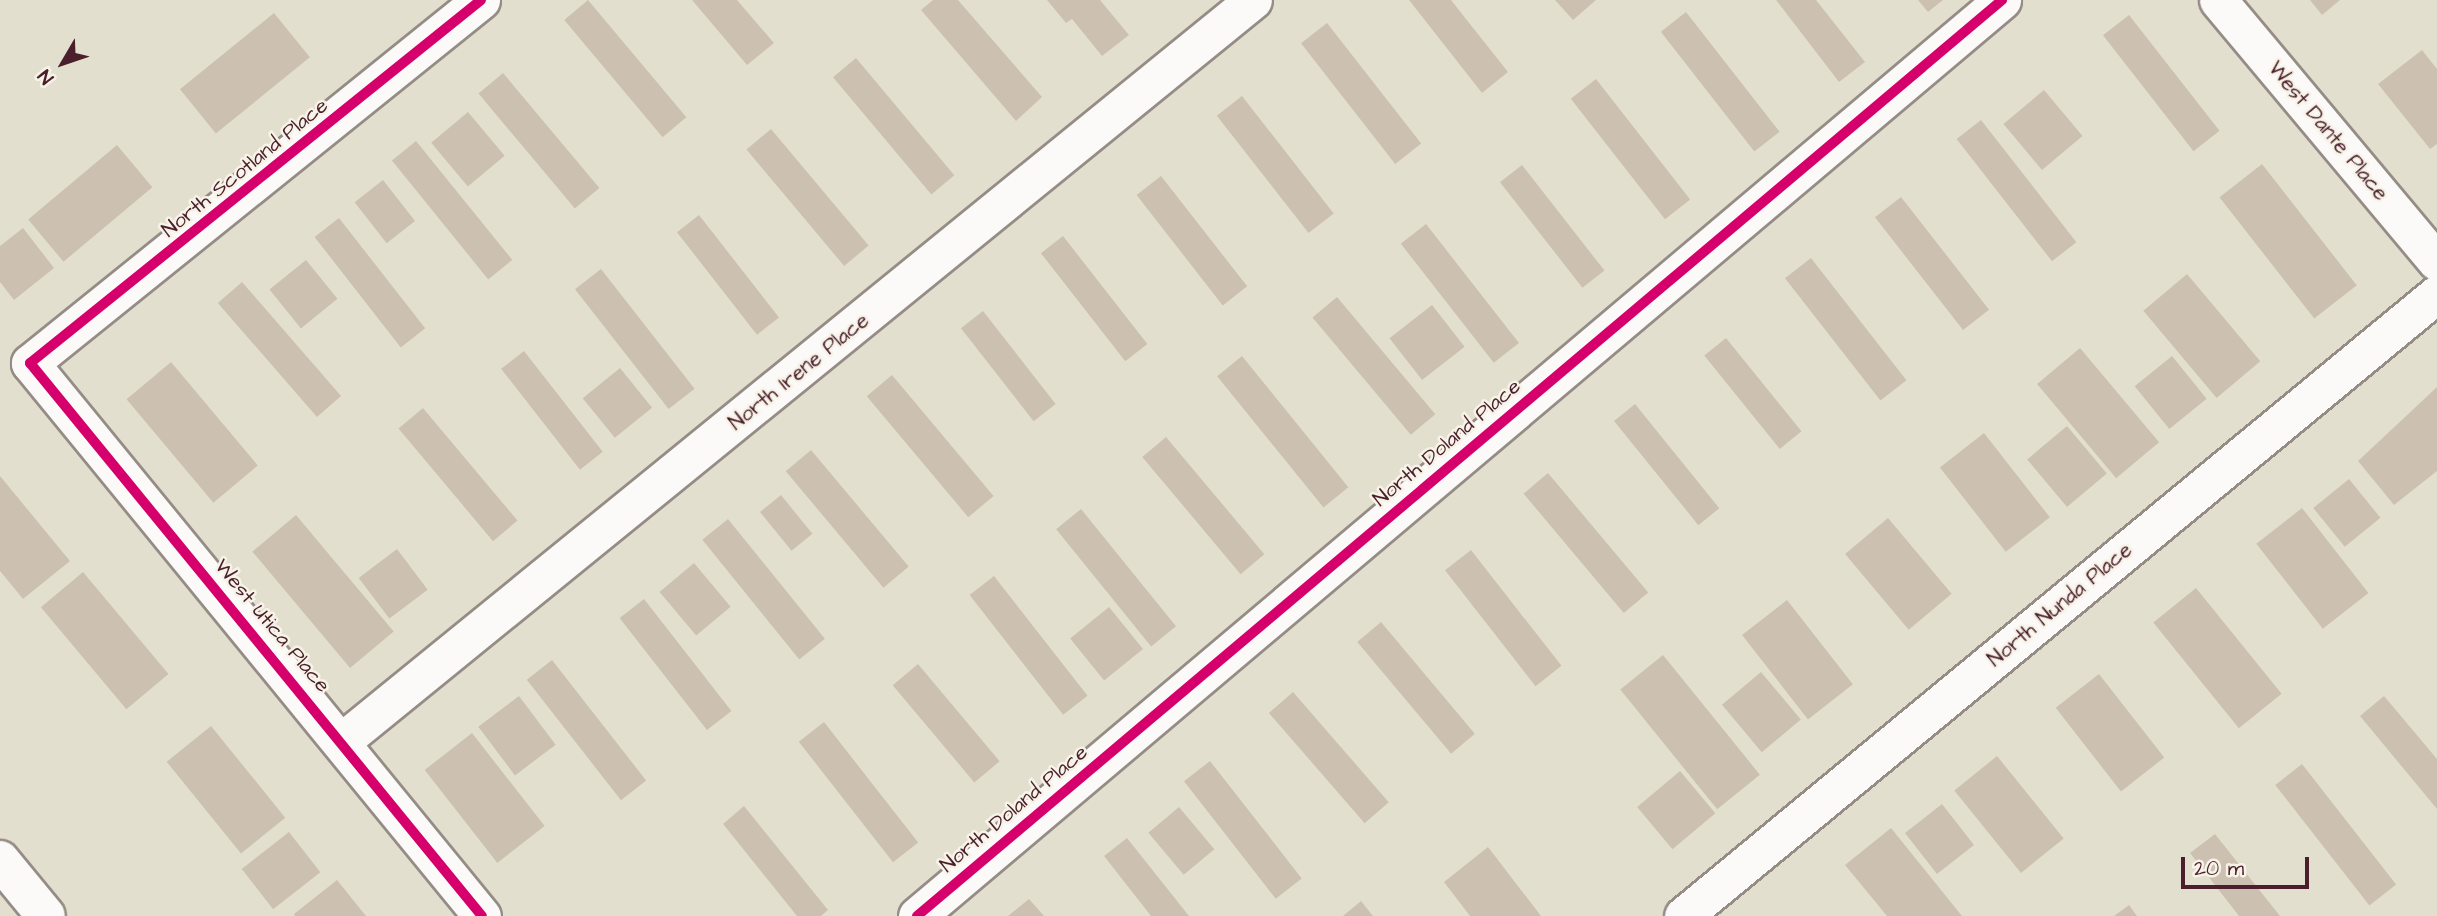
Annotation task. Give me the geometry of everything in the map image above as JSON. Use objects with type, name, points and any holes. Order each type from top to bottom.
[{"type":"street","name":"North Scotland Place","points":[[30,363],[481,0]]},
{"type":"street","name":"North Irene Place","points":[[342,741],[1253,0]]},
{"type":"street","name":"North Doland Place","points":[[918,916],[2002,0]]},
{"type":"street","name":"West Dante Place","points":[[2218,0],[2437,262]]},
{"type":"street","name":"North Nunda Place","points":[[1683,916],[2437,294]]},
{"type":"street","name":"West Utica Place","points":[[30,363],[342,741],[482,916]]},
{"type":"street","points":[[0,860],[46,916]]},
{"type":"building","points":[[588,0],[686,117],[663,137],[564,20]]},
{"type":"building","points":[[692,0],[737,0],[774,43],[747,65]]},
{"type":"building","points":[[933,0],[958,0],[1042,97],[1016,121],[921,10]]},
{"type":"building","points":[[1047,0],[1100,0],[1129,35],[1102,56],[1072,19],[1066,23]]},
{"type":"building","points":[[1409,0],[1451,0],[1508,72],[1482,93]]},
{"type":"building","points":[[1555,0],[1596,0],[1573,20]]},
{"type":"building","points":[[1776,0],[1816,0],[1865,62],[1839,82]]},
{"type":"building","points":[[1918,0],[1943,0],[1928,12]]},
{"type":"building","points":[[2310,0],[2340,0],[2322,15]]},
{"type":"building","points":[[1686,12],[1780,132],[1754,151],[1661,32]]},
{"type":"building","points":[[274,13],[310,57],[216,133],[180,89]]},
{"type":"building","points":[[2129,15],[2220,131],[2193,151],[2103,35]]},
{"type":"building","points":[[1327,23],[1421,144],[1395,164],[1301,43]]},
{"type":"building","points":[[2422,50],[2437,69],[2437,144],[2430,149],[2378,84]]},
{"type":"building","points":[[856,58],[954,175],[931,194],[833,77]]},
{"type":"building","points":[[503,73],[599,188],[575,208],[478,94]]},
{"type":"building","points":[[1596,79],[1690,200],[1665,219],[1571,99]]},
{"type":"building","points":[[2044,90],[2083,136],[2042,170],[2003,124]]},
{"type":"building","points":[[1242,96],[1334,213],[1309,233],[1217,116]]},
{"type":"building","points":[[468,112],[505,156],[468,187],[431,143]]},
{"type":"building","points":[[1981,120],[2076,242],[2052,261],[1957,139]]},
{"type":"building","points":[[771,129],[869,245],[844,266],[746,150]]},
{"type":"building","points":[[416,141],[512,260],[488,279],[392,161]]},
{"type":"building","points":[[117,145],[152,187],[63,262],[28,220]]},
{"type":"building","points":[[2262,164],[2357,285],[2314,319],[2219,197]]},
{"type":"building","points":[[1522,165],[1604,271],[1582,288],[1500,182]]},
{"type":"building","points":[[1161,176],[1247,286],[1223,305],[1137,195]]},
{"type":"building","points":[[383,180],[415,221],[387,243],[355,202]]},
{"type":"building","points":[[1901,197],[1989,310],[1963,330],[1875,217]]},
{"type":"building","points":[[699,215],[779,317],[757,335],[677,232]]},
{"type":"building","points":[[339,218],[425,328],[401,347],[315,237]]},
{"type":"building","points":[[1426,224],[1519,343],[1494,363],[1401,244]]},
{"type":"building","points":[[23,228],[54,268],[14,300],[0,282],[0,246]]},
{"type":"building","points":[[1063,236],[1147,344],[1125,361],[1041,253]]},
{"type":"building","points":[[1811,258],[1906,380],[1880,400],[1785,278]]},
{"type":"building","points":[[306,260],[337,299],[301,328],[269,290]]},
{"type":"building","points":[[601,269],[695,389],[669,409],[575,289]]},
{"type":"building","points":[[2187,274],[2260,361],[2217,398],[2143,311]]},
{"type":"building","points":[[242,282],[341,396],[317,417],[218,303]]},
{"type":"building","points":[[1337,297],[1435,414],[1411,435],[1312,318]]},
{"type":"building","points":[[1432,305],[1465,347],[1422,380],[1389,338]]},
{"type":"building","points":[[983,311],[1056,404],[1034,421],[961,328]]},
{"type":"building","points":[[1726,338],[1802,431],[1780,449],[1704,356]]},
{"type":"building","points":[[2080,348],[2159,442],[2116,478],[2037,384]]},
{"type":"building","points":[[524,351],[603,452],[580,470],[501,369]]},
{"type":"building","points":[[1242,356],[1348,487],[1323,507],[1217,376]]},
{"type":"building","points":[[2172,356],[2207,399],[2169,429],[2135,386]]},
{"type":"building","points":[[171,362],[258,465],[213,503],[127,399]]},
{"type":"building","points":[[620,368],[652,408],[615,438],[583,398]]},
{"type":"building","points":[[892,375],[994,496],[968,517],[867,396]]},
{"type":"building","points":[[2437,387],[2437,471],[2394,505],[2358,461]]},
{"type":"building","points":[[1635,404],[1719,508],[1698,525],[1614,421]]},
{"type":"building","points":[[423,408],[517,521],[493,541],[398,429]]},
{"type":"building","points":[[2067,426],[2107,473],[2067,507],[2027,459]]},
{"type":"building","points":[[1984,433],[2050,517],[2006,552],[1940,467]]},
{"type":"building","points":[[1166,437],[1264,554],[1241,574],[1142,457]]},
{"type":"building","points":[[811,450],[909,566],[883,588],[786,471]]},
{"type":"building","points":[[1548,473],[1648,593],[1624,613],[1523,494]]},
{"type":"building","points":[[0,476],[70,561],[23,599],[0,571]]},
{"type":"building","points":[[2349,479],[2380,518],[2345,547],[2313,508]]},
{"type":"building","points":[[781,495],[812,534],[791,551],[760,512]]},
{"type":"building","points":[[2302,508],[2368,593],[2323,629],[2256,544]]},
{"type":"building","points":[[1081,509],[1176,626],[1151,646],[1056,529]]},
{"type":"building","points":[[296,515],[394,631],[350,668],[252,552]]},
{"type":"building","points":[[1888,518],[1952,594],[1909,630],[1845,554]]},
{"type":"building","points":[[728,519],[825,639],[799,659],[702,540]]},
{"type":"building","points":[[397,549],[428,590],[389,619],[359,578]]},
{"type":"building","points":[[1471,550],[1562,666],[1535,686],[1445,570]]},
{"type":"building","points":[[694,563],[731,607],[696,636],[660,592]]},
{"type":"building","points":[[83,572],[168,674],[126,709],[41,607]]},
{"type":"building","points":[[994,576],[1088,696],[1063,715],[970,595]]},
{"type":"building","points":[[2196,588],[2282,694],[2239,728],[2153,623]]},
{"type":"building","points":[[644,599],[731,711],[707,730],[620,618]]},
{"type":"building","points":[[1787,600],[1853,684],[1808,719],[1742,635]]},
{"type":"building","points":[[1109,607],[1143,649],[1104,680],[1070,638]]},
{"type":"building","points":[[1381,622],[1475,734],[1451,754],[1357,642]]},
{"type":"building","points":[[1663,655],[1760,775],[1717,809],[1620,690]]},
{"type":"building","points":[[552,660],[646,781],[621,800],[527,680]]},
{"type":"building","points":[[918,664],[1000,761],[974,782],[893,685]]},
{"type":"building","points":[[1761,672],[1801,719],[1762,752],[1722,705]]},
{"type":"building","points":[[2099,674],[2164,758],[2121,791],[2056,708]]},
{"type":"building","points":[[1293,692],[1389,802],[1365,823],[1269,713]]},
{"type":"building","points":[[519,696],[556,745],[515,775],[478,727]]},
{"type":"building","points":[[2384,696],[2437,759],[2437,809],[2360,716]]},
{"type":"building","points":[[824,722],[918,843],[893,862],[799,742]]},
{"type":"building","points":[[211,726],[285,818],[241,854],[167,762]]},
{"type":"building","points":[[472,733],[545,826],[497,863],[425,770]]},
{"type":"building","points":[[1997,756],[2064,838],[2021,873],[1954,791]]},
{"type":"building","points":[[1210,761],[1302,878],[1276,899],[1184,781]]},
{"type":"building","points":[[2302,764],[2396,885],[2369,905],[2275,785]]},
{"type":"building","points":[[1680,771],[1715,813],[1672,849],[1637,807]]},
{"type":"building","points":[[1942,804],[1974,845],[1937,874],[1905,833]]},
{"type":"building","points":[[744,806],[828,910],[821,916],[797,916],[723,824]]},
{"type":"building","points":[[1179,807],[1214,849],[1184,875],[1148,833]]},
{"type":"building","points":[[1891,828],[1962,916],[1887,916],[1845,865]]},
{"type":"building","points":[[289,832],[320,872],[273,909],[242,869]]},
{"type":"building","points":[[2215,834],[2280,916],[2239,916],[2190,853]]},
{"type":"building","points":[[1127,838],[1189,916],[1151,916],[1104,856]]},
{"type":"building","points":[[1488,847],[1541,916],[1470,916],[1444,882]]},
{"type":"building","points":[[337,880],[366,916],[295,916],[294,914]]},
{"type":"building","points":[[1029,899],[1044,916],[1008,916]]},
{"type":"building","points":[[1361,901],[1373,916],[1343,916]]},
{"type":"building","points":[[2129,905],[2137,916],[2114,916]]},
{"type":"cycle path","points":[[481,0],[30,363],[482,916]]},
{"type":"cycle path","points":[[917,916],[2002,0]]}]
